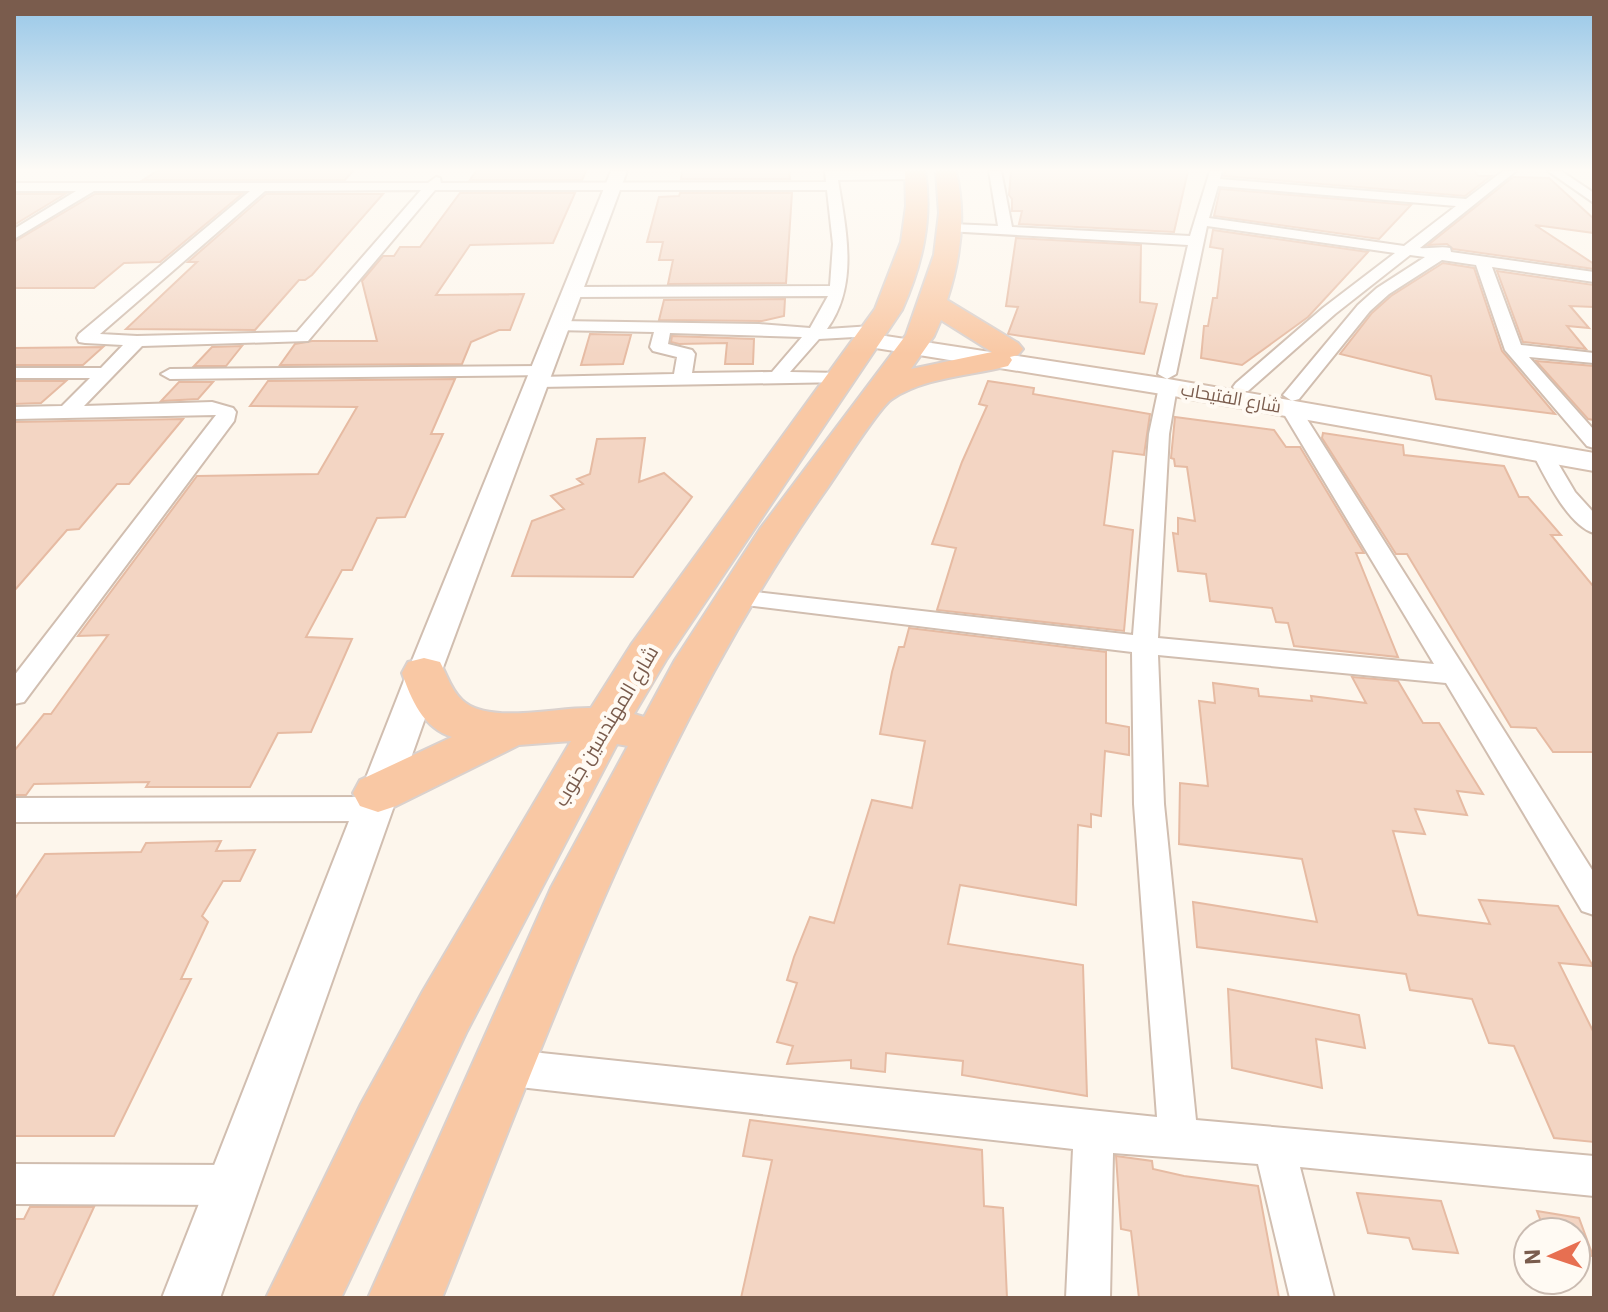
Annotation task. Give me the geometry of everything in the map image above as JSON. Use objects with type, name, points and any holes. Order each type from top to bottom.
[{"type":"highway","name":"شارع المهندسين جنوب","points":[[405,1298],[579,888],[697,660],[779,529],[877,351],[888,310],[902,283],[914,232]]},
{"type":"highway","name":"شارع المهندسين جنوب","points":[[303,1298],[445,1011],[604,725],[647,655],[877,351],[934,304],[951,232]]},
{"type":"highway","points":[[934,304],[1003,355]]},
{"type":"highway","points":[[877,351],[912,378],[1003,355]]},
{"type":"highway","points":[[424,673],[433,697],[453,720],[482,728],[507,731],[569,724],[604,725],[658,735]]},
{"type":"highway","points":[[375,801],[507,731]]},
{"type":"main road","name":"شارع الفتيحاب","points":[[877,351],[1003,355],[1594,449]]},
{"type":"main road","name":"شارع الفتيحاب","points":[[1167,381],[1242,387],[1292,402],[1594,462]]},
{"type":"street","points":[[208,232],[84,336],[137,341],[294,339],[306,335],[392,232]]},
{"type":"street","points":[[191,1298],[375,801],[595,232]]},
{"type":"street","points":[[777,377],[827,318],[838,291],[838,232]]},
{"type":"street","points":[[1029,232],[1196,241]]},
{"type":"street","points":[[1178,1138],[1149,804],[1145,645],[1159,434],[1199,232]]},
{"type":"street","points":[[1285,232],[1594,277]]},
{"type":"street","points":[[1242,387],[1317,321],[1433,232]]},
{"type":"street","points":[[1430,234],[1454,239],[1442,255],[1383,291],[1347,328],[1292,402],[1594,901]]},
{"type":"street","points":[[1482,261],[1514,350],[1594,442]]},
{"type":"street","points":[[565,309],[838,291]]},
{"type":"street","points":[[565,309],[663,328],[759,329],[813,334],[877,351]]},
{"type":"street","points":[[1317,321],[1347,328]]},
{"type":"street","points":[[663,328],[659,347],[686,354],[682,379]]},
{"type":"street","points":[[136,411],[199,340]]},
{"type":"street","points":[[67,412],[137,341]]},
{"type":"street","points":[[1514,350],[1594,358]]},
{"type":"street","points":[[162,383],[540,376],[682,379],[777,377],[877,351]]},
{"type":"street","points":[[14,373],[106,373]]},
{"type":"street","points":[[14,413],[212,408],[226,412],[224,421],[14,695]]},
{"type":"street","points":[[1542,452],[1566,495],[1594,526]]},
{"type":"street","points":[[1566,495],[1594,503]]},
{"type":"street","points":[[737,597],[1145,645],[1457,675]]},
{"type":"street","points":[[14,810],[375,801]]},
{"type":"street","points":[[502,1067],[1094,1132],[1274,1145],[1594,1176]]},
{"type":"street","points":[[1088,1298],[1094,1132]]},
{"type":"street","points":[[1274,1145],[1312,1298]]},
{"type":"street","points":[[14,1184],[231,1185]]},
{"type":"building","points":[[30,232],[196,232],[160,262],[124,263],[94,288],[14,288],[14,242]]},
{"type":"building","points":[[222,232],[349,232],[312,275],[299,280],[255,330],[126,329],[197,262],[188,262]]},
{"type":"building","points":[[431,232],[558,232],[553,243],[470,245],[436,295],[524,294],[510,330],[499,330],[471,342],[462,364],[280,365],[295,344],[377,341],[362,281],[383,256],[394,256],[400,247],[420,247]]},
{"type":"building","points":[[650,232],[789,232],[786,283],[668,284],[673,260],[659,260],[663,242],[647,242]]},
{"type":"building","points":[[1213,232],[1229,232],[1368,252],[1308,317],[1242,365],[1201,358],[1204,326],[1208,326],[1213,298],[1217,298],[1223,249],[1210,247]]},
{"type":"building","points":[[1330,232],[1385,232],[1379,239]]},
{"type":"building","points":[[1444,232],[1546,232],[1594,264],[1594,269],[1453,249],[1447,244],[1428,245]]},
{"type":"building","points":[[1016,238],[1141,245],[1140,302],[1157,304],[1144,354],[1008,334],[1018,307],[1006,306]]},
{"type":"building","points":[[1443,263],[1474,268],[1502,351],[1555,414],[1436,399],[1431,376],[1340,354],[1372,313],[1391,296]]},
{"type":"building","points":[[1497,271],[1594,285],[1594,307],[1570,306],[1589,328],[1567,326],[1586,349],[1523,342]]},
{"type":"building","points":[[785,299],[784,316],[762,321],[659,320],[664,300]]},
{"type":"building","points":[[590,334],[631,335],[623,364],[581,365]]},
{"type":"building","points":[[672,336],[754,339],[753,364],[725,364],[727,343],[679,344],[671,342]]},
{"type":"building","points":[[242,346],[226,366],[194,366],[212,347]]},
{"type":"building","points":[[103,347],[83,365],[14,365],[14,348]]},
{"type":"building","points":[[1536,361],[1594,366],[1594,420],[1588,419]]},
{"type":"building","points":[[455,379],[431,434],[443,434],[405,517],[377,518],[352,570],[342,570],[306,637],[352,639],[311,732],[278,733],[250,787],[146,787],[149,782],[34,784],[26,795],[14,795],[14,751],[44,714],[51,714],[108,635],[78,636],[197,476],[318,474],[357,407],[250,406],[268,381]]},
{"type":"building","points":[[14,381],[66,381],[41,403],[14,404]]},
{"type":"building","points":[[988,381],[1034,388],[1033,394],[1150,414],[1144,455],[1113,451],[1104,525],[1133,530],[1124,631],[937,610],[956,548],[932,544],[962,462],[987,406],[979,404]]},
{"type":"building","points":[[179,382],[213,382],[198,399],[161,401]]},
{"type":"building","points":[[1175,417],[1274,430],[1286,447],[1300,447],[1364,553],[1356,553],[1398,657],[1294,646],[1288,623],[1276,622],[1272,608],[1210,601],[1206,574],[1178,571],[1173,533],[1178,534],[1178,518],[1195,521],[1187,467],[1175,466],[1171,458]]},
{"type":"building","points":[[183,419],[129,484],[117,484],[79,529],[67,530],[14,591],[14,422]]},
{"type":"building","points":[[1323,433],[1403,445],[1404,455],[1504,466],[1519,497],[1528,497],[1561,535],[1551,535],[1594,587],[1594,752],[1553,752],[1536,728],[1511,727],[1407,554],[1396,554],[1322,438]]},
{"type":"building","points":[[645,438],[639,482],[664,473],[692,497],[633,577],[512,576],[532,521],[564,509],[551,496],[583,484],[577,479],[590,474],[597,439]]},
{"type":"building","points":[[909,628],[1106,652],[1106,723],[1129,727],[1129,755],[1105,751],[1101,816],[1091,814],[1091,827],[1078,825],[1076,905],[960,885],[948,944],[1083,965],[1087,1096],[962,1075],[963,1061],[886,1053],[885,1072],[851,1068],[851,1060],[787,1064],[793,1046],[777,1042],[797,983],[787,980],[794,957],[810,917],[834,923],[872,800],[912,808],[925,741],[880,734],[892,672],[899,647],[904,647]]},
{"type":"building","points":[[1352,677],[1398,681],[1423,723],[1439,723],[1483,794],[1457,791],[1467,815],[1415,809],[1425,834],[1393,831],[1418,915],[1490,924],[1479,900],[1558,906],[1593,966],[1559,963],[1594,1033],[1594,1142],[1554,1138],[1514,1046],[1489,1043],[1472,999],[1410,990],[1406,974],[1197,947],[1193,902],[1317,922],[1302,859],[1179,844],[1180,783],[1208,786],[1199,701],[1215,703],[1213,683],[1258,689],[1259,696],[1312,701],[1311,696],[1366,703]]},
{"type":"building","points":[[221,841],[216,851],[255,850],[240,881],[223,881],[202,916],[208,922],[181,979],[191,979],[114,1136],[14,1136],[14,900],[45,854],[141,852],[146,843]]},
{"type":"building","points":[[1228,989],[1359,1015],[1365,1048],[1316,1039],[1322,1088],[1232,1068]]},
{"type":"building","points":[[750,1120],[982,1150],[984,1206],[1003,1208],[1007,1298],[741,1298],[772,1160],[743,1156]]},
{"type":"building","points":[[1116,1156],[1152,1161],[1153,1169],[1184,1176],[1258,1186],[1279,1298],[1139,1298],[1131,1231],[1121,1229]]},
{"type":"building","points":[[1357,1193],[1441,1201],[1458,1253],[1413,1249],[1409,1238],[1368,1233]]},
{"type":"building","points":[[30,1207],[94,1207],[52,1298],[14,1298],[14,1219],[24,1219]]},
{"type":"building","points":[[1537,1211],[1567,1216],[1539,1216]]}]
